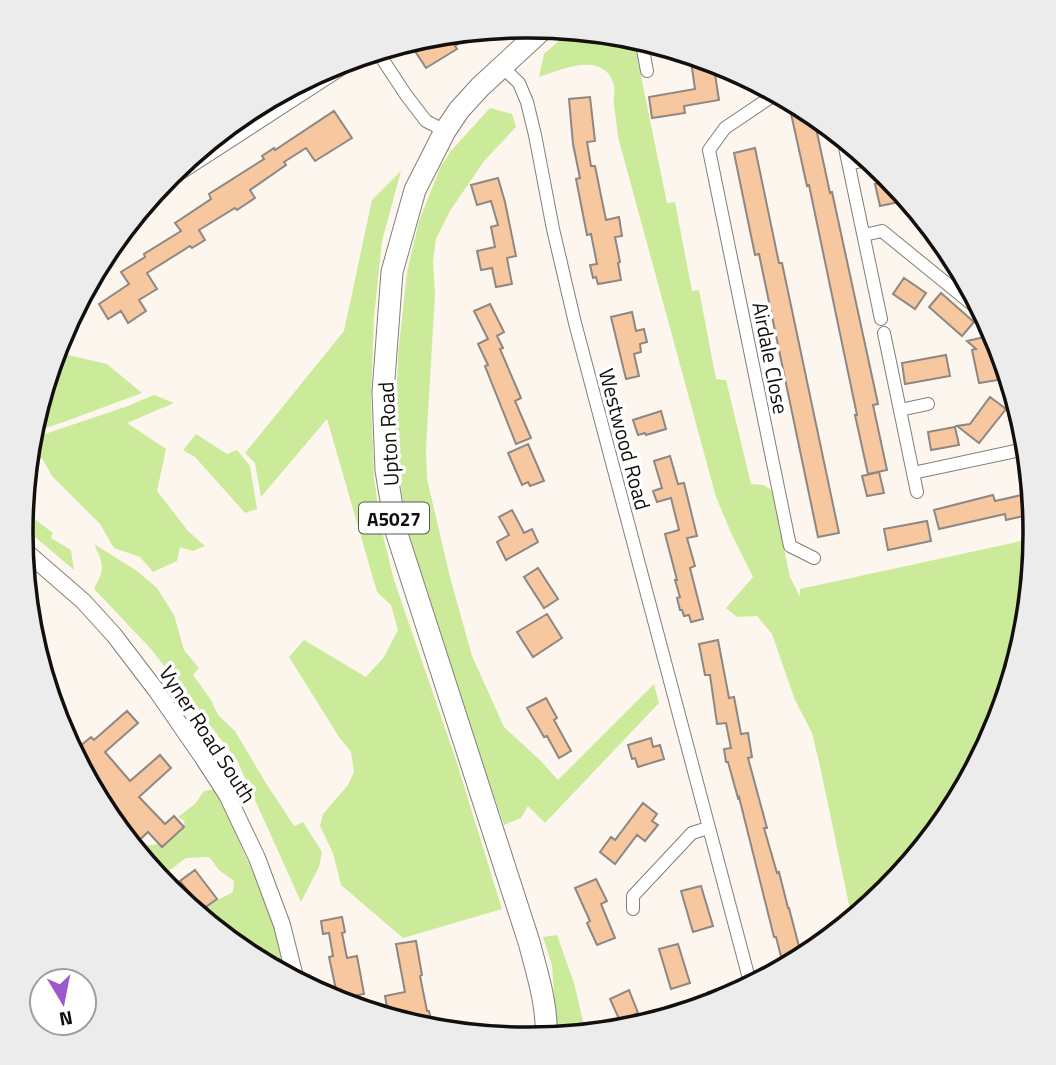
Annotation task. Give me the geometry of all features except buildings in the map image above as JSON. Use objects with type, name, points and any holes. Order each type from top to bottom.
[{"type":"main road","name":"Upton Road","points":[[532,38],[459,110],[445,131],[415,190],[392,272],[383,392],[386,470],[397,531],[529,942],[547,1026]]},
{"type":"street","points":[[643,52],[647,71]]},
{"type":"street","points":[[383,60],[426,121],[445,131]]},
{"type":"street","name":"Westwood Road","points":[[501,66],[519,83],[536,135],[553,229],[575,323],[748,975]]},
{"type":"street","points":[[210,154],[315,86]]},
{"type":"street","name":"Airdale Close","points":[[767,100],[724,128],[709,150],[790,546],[814,558]]},
{"type":"street","points":[[847,155],[881,319]]},
{"type":"street","points":[[849,164],[856,162]]},
{"type":"street","points":[[864,235],[882,232],[962,296]]},
{"type":"street","points":[[884,333],[917,492]]},
{"type":"street","points":[[900,410],[928,404]]},
{"type":"street","points":[[913,473],[1016,451]]},
{"type":"street","name":"Vyner Road South","points":[[34,558],[83,601],[114,635],[156,690],[227,795],[257,858],[282,925],[293,967]]},
{"type":"street","points":[[633,909],[634,896],[692,833],[708,828]]},
{"type":"green space","points":[[561,39],[636,50],[667,203],[675,202],[692,291],[699,290],[716,379],[726,380],[751,484],[764,485],[772,491],[790,577],[800,597],[800,589],[1023,541],[1019,597],[1006,661],[972,751],[921,834],[878,882],[850,908],[812,733],[795,700],[772,634],[757,616],[737,617],[726,608],[753,577],[716,497],[618,137],[613,82],[599,67],[590,65],[569,67],[539,77],[544,54]]},
{"type":"green space","points":[[490,108],[512,114],[516,127],[484,161],[450,211],[436,239],[426,448],[427,479],[472,656],[504,727],[558,780],[654,684],[659,703],[545,823],[528,806],[521,818],[504,825],[427,605],[403,503],[395,433],[398,355],[407,272],[419,221],[440,168],[450,152]]},
{"type":"green space","points":[[401,171],[382,241],[374,318],[371,398],[374,476],[380,523],[394,580],[456,760],[502,909],[403,938],[341,885],[333,853],[320,826],[323,814],[348,785],[354,772],[351,752],[289,657],[304,640],[366,677],[384,657],[398,630],[391,605],[377,592],[327,419],[261,497],[255,463],[245,453],[344,331],[372,200]]},
{"type":"green space","points":[[67,355],[107,364],[142,393],[45,428]]},
{"type":"green space","points":[[154,395],[174,403],[127,423],[166,449],[157,491],[188,531],[205,546],[193,551],[180,547],[177,561],[153,572],[140,557],[114,548],[100,524],[52,476],[42,458],[39,459],[43,435]]},
{"type":"green space","points":[[196,434],[227,454],[237,450],[250,466],[257,509],[245,513],[195,457],[183,450]]},
{"type":"green space","points":[[33,518],[53,533],[51,538],[71,550],[74,570],[33,535]]},
{"type":"green space","points":[[94,544],[137,571],[157,588],[174,615],[184,650],[199,668],[193,675],[218,715],[235,731],[294,826],[303,822],[322,852],[319,867],[301,902],[237,760],[151,649],[94,589],[102,566]]},
{"type":"green space","points":[[216,789],[285,945],[291,966],[253,944],[206,908],[233,892],[234,881],[219,870],[209,857],[186,858],[168,871],[145,846],[160,844],[180,832],[185,821],[178,817],[195,804],[204,791]]},
{"type":"green space","points":[[557,935],[574,983],[584,1024],[556,1026],[552,966],[543,937]]}]
